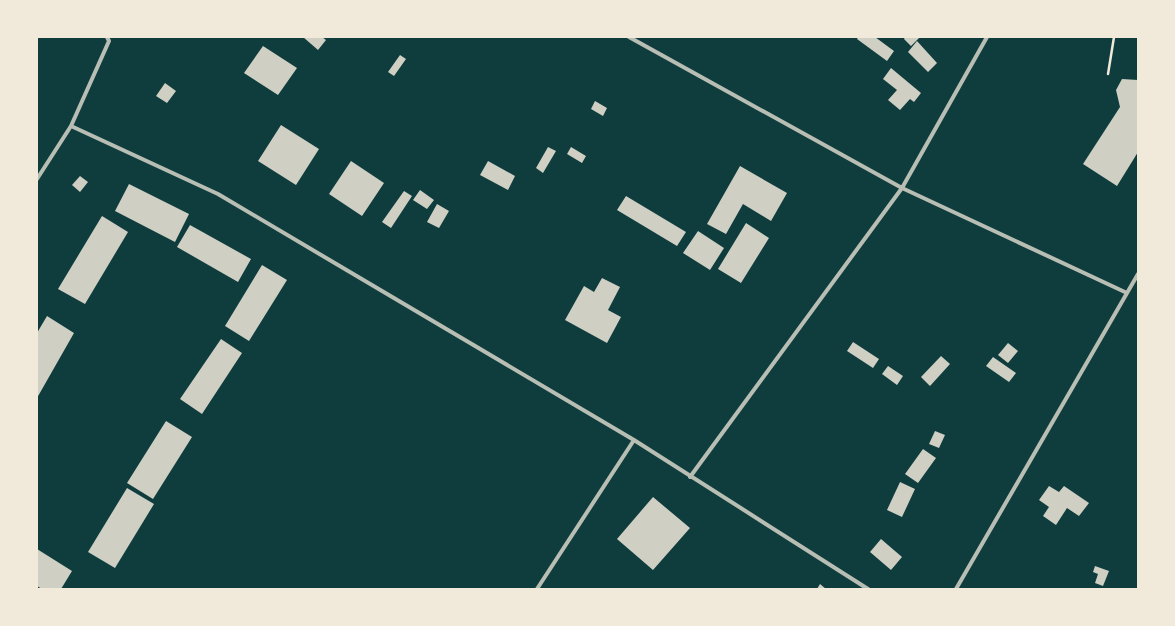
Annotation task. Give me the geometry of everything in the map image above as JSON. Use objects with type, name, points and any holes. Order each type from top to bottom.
[{"type":"street","points":[[37,179],[71,126],[109,41],[107,37]]},
{"type":"street","points":[[629,37],[902,188],[1127,293]]},
{"type":"street","points":[[690,477],[902,188],[987,37]]},
{"type":"street","points":[[71,126],[218,194],[634,440],[868,589]]},
{"type":"street","points":[[956,589],[1138,274]]},
{"type":"street","points":[[537,589],[634,440]]},
{"type":"path","points":[[1108,74],[1114,37]]},
{"type":"building","points":[[303,37],[322,37],[326,40],[318,50]]},
{"type":"building","points":[[858,37],[875,37],[894,51],[887,61],[857,39]]},
{"type":"building","points":[[905,37],[920,37],[911,46],[904,39]]},
{"type":"building","points":[[917,41],[937,63],[928,72],[908,52]]},
{"type":"building","points":[[263,46],[297,68],[278,95],[244,73]]},
{"type":"building","points":[[400,55],[406,59],[394,76],[388,72]]},
{"type":"building","points":[[891,68],[921,93],[914,102],[910,99],[900,110],[888,100],[897,90],[883,79]]},
{"type":"building","points":[[1122,79],[1138,80],[1138,152],[1117,186],[1083,164],[1120,107],[1116,90]]},
{"type":"building","points":[[165,83],[176,91],[167,103],[156,96]]},
{"type":"building","points":[[595,101],[607,108],[603,116],[591,109]]},
{"type":"building","points":[[281,125],[319,149],[296,185],[258,161]]},
{"type":"building","points":[[548,147],[556,151],[543,173],[536,168]]},
{"type":"building","points":[[571,147],[586,156],[582,163],[567,154]]},
{"type":"building","points":[[351,161],[384,183],[362,216],[329,194]]},
{"type":"building","points":[[488,161],[515,176],[508,190],[480,175]]},
{"type":"building","points":[[740,166],[787,193],[771,221],[743,204],[726,234],[707,224]]},
{"type":"building","points":[[80,176],[88,182],[80,192],[72,185]]},
{"type":"building","points":[[129,184],[189,214],[175,242],[115,211]]},
{"type":"building","points":[[420,190],[434,200],[427,209],[413,200]]},
{"type":"building","points":[[404,191],[412,196],[391,228],[382,222]]},
{"type":"building","points":[[626,196],[686,232],[677,246],[617,210]]},
{"type":"building","points":[[437,204],[449,211],[439,228],[427,222]]},
{"type":"building","points":[[102,216],[128,232],[85,304],[58,289]]},
{"type":"building","points":[[746,223],[769,238],[741,283],[718,269]]},
{"type":"building","points":[[190,225],[251,259],[238,282],[177,247]]},
{"type":"building","points":[[698,231],[724,248],[710,270],[683,253]]},
{"type":"building","points":[[262,265],[287,280],[249,341],[225,326]]},
{"type":"building","points":[[602,278],[620,287],[608,310],[621,317],[607,343],[565,320],[584,286],[594,292]]},
{"type":"building","points":[[47,316],[74,333],[37,398],[37,333]]},
{"type":"building","points":[[221,339],[242,353],[202,414],[180,399]]},
{"type":"building","points":[[853,342],[879,359],[873,368],[847,351]]},
{"type":"building","points":[[1008,343],[1018,351],[1008,363],[998,355]]},
{"type":"building","points":[[941,356],[950,364],[930,386],[921,377]]},
{"type":"building","points":[[993,357],[1016,373],[1009,382],[986,366]]},
{"type":"building","points":[[888,366],[903,376],[897,385],[882,374]]},
{"type":"building","points":[[166,421],[192,437],[153,499],[127,483]]},
{"type":"building","points":[[935,431],[945,435],[939,448],[929,444]]},
{"type":"building","points":[[923,449],[936,458],[918,483],[905,474]]},
{"type":"building","points":[[900,482],[915,489],[902,517],[887,510]]},
{"type":"building","points":[[1049,486],[1059,492],[1064,486],[1089,503],[1079,516],[1067,508],[1056,525],[1043,516],[1049,507],[1039,500]]},
{"type":"building","points":[[127,488],[154,504],[115,568],[88,552]]},
{"type":"building","points":[[653,497],[690,528],[653,570],[617,539]]},
{"type":"building","points":[[881,539],[902,557],[891,570],[870,552]]},
{"type":"building","points":[[37,549],[72,571],[61,589],[42,589],[37,586]]},
{"type":"building","points":[[1095,566],[1109,571],[1103,586],[1095,583],[1098,574],[1093,572]]},
{"type":"building","points":[[820,584],[826,589],[817,589]]}]
